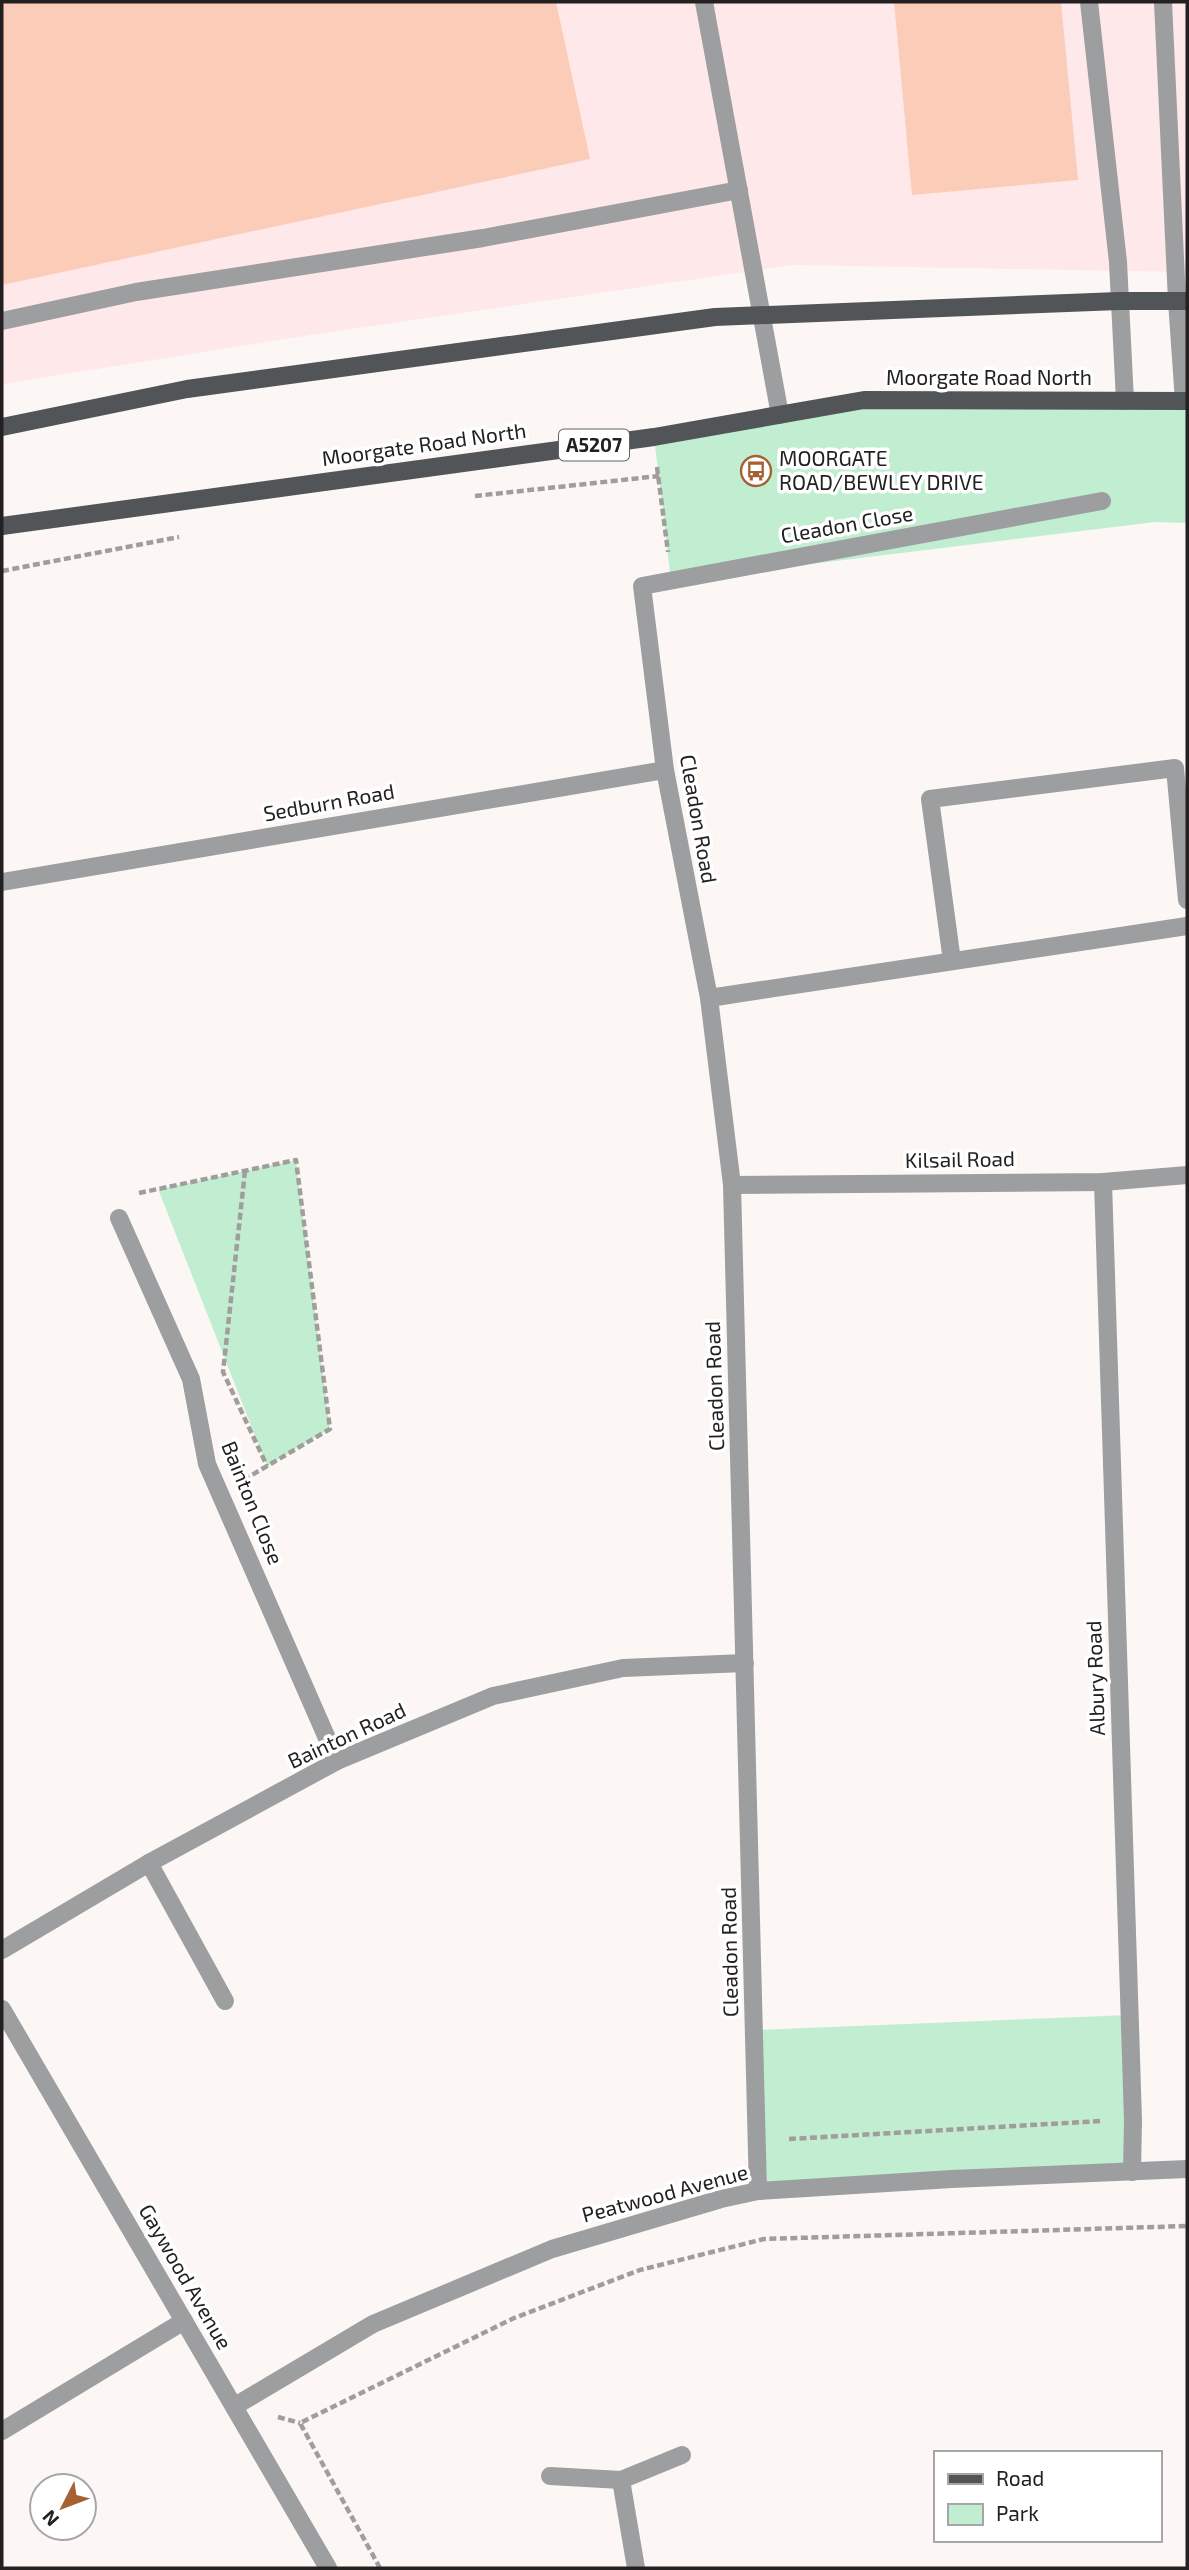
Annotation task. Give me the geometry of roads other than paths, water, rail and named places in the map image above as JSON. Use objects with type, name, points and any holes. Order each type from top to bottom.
[{"type":"main road","points":[[2,427],[187,389],[715,317],[1119,301],[1182,301]]},
{"type":"main road","name":"Moorgate Road North","points":[[2,526],[654,436],[864,400],[1186,401]]},
{"type":"street","points":[[704,2],[780,415]]},
{"type":"street","points":[[1089,2],[1118,262],[1125,401]]},
{"type":"street","points":[[1163,2],[1186,401]]},
{"type":"street","points":[[2,321],[136,292],[483,238],[739,190]]},
{"type":"street","name":"Cleadon Close","points":[[642,586],[1102,501]]},
{"type":"street","name":"Cleadon Road","points":[[642,586],[664,770],[709,998],[732,1185],[758,2191]]},
{"type":"street","points":[[952,961],[930,799],[1175,768],[1187,900]]},
{"type":"street","name":"Sedburn Road","points":[[2,882],[664,770]]},
{"type":"street","points":[[709,998],[1187,926]]},
{"type":"street","name":"Kilsail Road","points":[[732,1185],[1104,1182],[1187,1175]]},
{"type":"street","name":"Albury Road","points":[[1104,1182],[1133,2120],[1132,2172]]},
{"type":"street","name":"Bainton Close","points":[[119,1218],[191,1378],[207,1464],[338,1761]]},
{"type":"street","name":"Bainton Road","points":[[2,1950],[149,1863],[338,1761],[494,1696],[623,1668],[745,1663]]},
{"type":"street","points":[[149,1863],[225,2001]]},
{"type":"street","name":"Gaywood Avenue","points":[[2,2009],[328,2568]]},
{"type":"street","name":"Peatwood Avenue","points":[[235,2406],[373,2324],[552,2249],[721,2199],[758,2191],[1187,2169]]},
{"type":"street","points":[[2,2431],[184,2321]]},
{"type":"street","points":[[550,2476],[621,2480],[682,2455]]},
{"type":"street","points":[[621,2480],[636,2568]]},
{"type":"place","name":"MOORGATE ROAD/BEWLEY DRIVE","points":[[756,471]]}]
